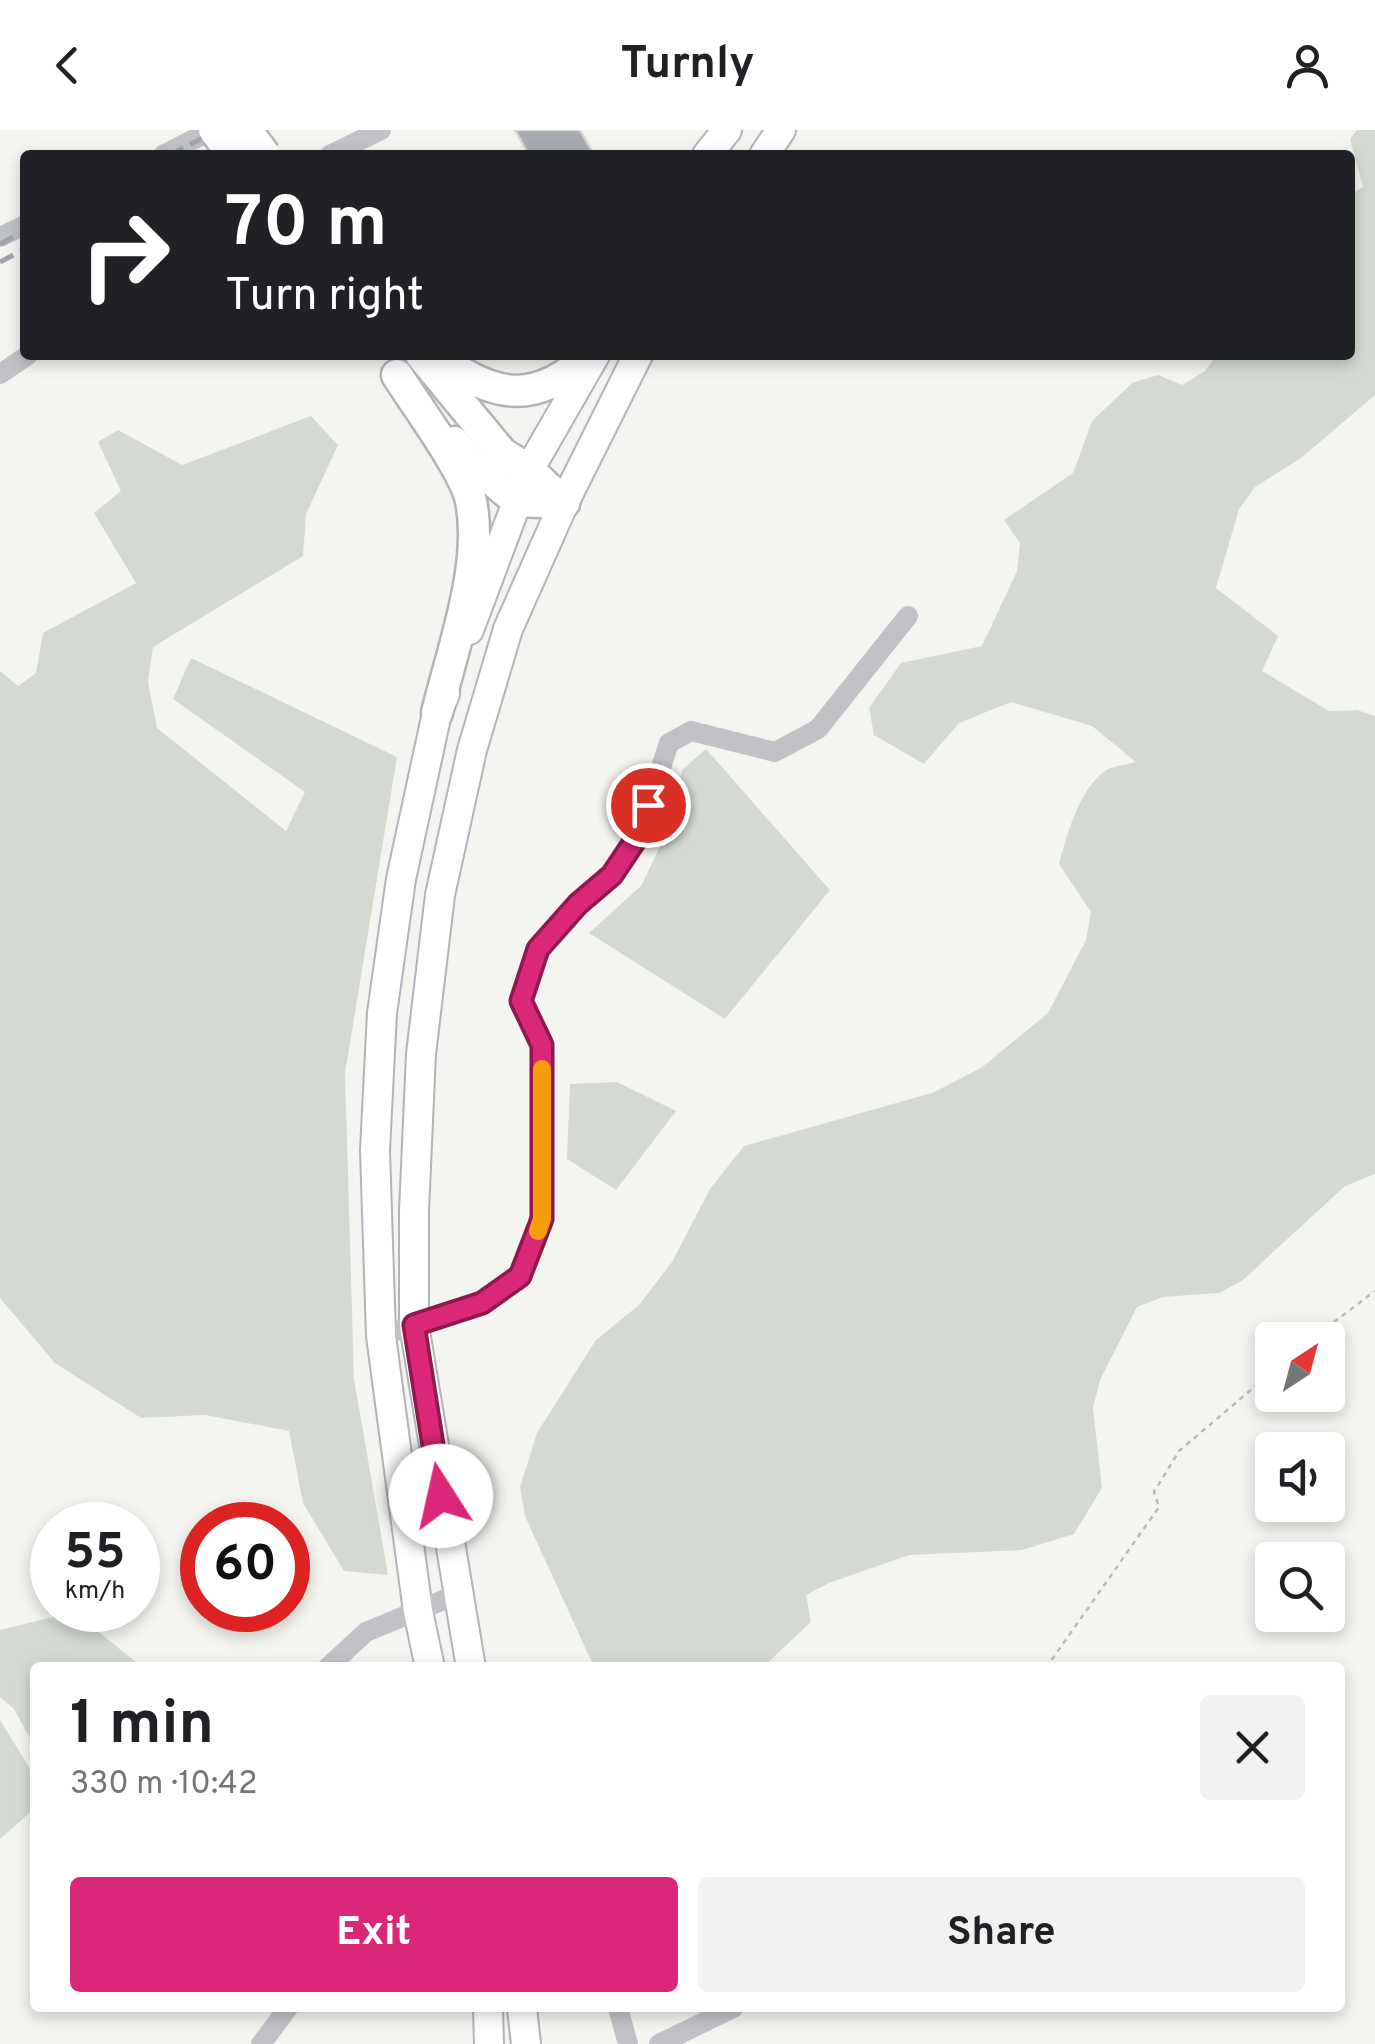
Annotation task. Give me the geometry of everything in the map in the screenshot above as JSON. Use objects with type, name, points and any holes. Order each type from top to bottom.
[{"type":"highway","points":[[246,130],[261,150]]},
{"type":"highway","points":[[208,131],[228,150]]},
{"type":"highway","points":[[425,360],[502,453],[529,470],[564,503]]},
{"type":"highway","points":[[443,360],[479,384],[503,391],[528,392],[556,382],[585,360]]},
{"type":"highway","points":[[389,365],[473,464],[517,501],[564,503]]},
{"type":"highway","points":[[389,365],[449,456],[471,498],[474,552],[437,714]]},
{"type":"main road","points":[[709,150],[727,130]]},
{"type":"main road","points":[[429,1662],[418,1612],[381,1336],[375,1150],[382,1014],[401,879],[437,714],[529,470],[589,360]]},
{"type":"main road","points":[[471,1662],[414,1325],[421,1054],[440,896],[472,750],[508,629],[564,503],[636,360]]},
{"type":"main road","points":[[488,2012],[489,2044]]},
{"type":"main road","points":[[522,2012],[526,2044]]},
{"type":"street","points":[[340,150],[380,130]]},
{"type":"street","points":[[172,150],[208,131]]},
{"type":"street","points":[[381,1336],[482,1303],[520,1276],[542,1219],[542,1045],[521,1001],[538,949],[578,904],[612,875],[638,836],[669,743],[691,731],[775,752],[804,737],[818,729],[908,616]]},
{"type":"street","points":[[333,1662],[366,1632],[458,1594]]},
{"type":"street","points":[[261,2044],[285,2012]]},
{"type":"street","points":[[619,2012],[628,2044]]},
{"type":"street","points":[[658,2044],[725,2012]]},
{"type":"path","points":[[1333,1322],[1375,1290]]},
{"type":"path","points":[[1050,1662],[1159,1507],[1154,1492],[1179,1451],[1255,1386]]},
{"type":"shaded area","points":[[1357,130],[1375,130],[1375,395],[1301,458],[1255,487],[1239,509],[1216,588],[1278,636],[1262,671],[1329,711],[1357,710],[1375,716],[1375,1174],[1345,1186],[1243,1280],[1219,1293],[1163,1297],[1137,1307],[1100,1380],[1093,1408],[1102,1488],[1074,1534],[1022,1550],[909,1555],[829,1583],[806,1595],[811,1622],[768,1662],[592,1662],[525,1516],[520,1487],[537,1433],[596,1340],[639,1305],[672,1262],[710,1189],[744,1146],[932,1093],[981,1068],[1048,1013],[1086,940],[1091,912],[1059,864],[1062,852],[1075,813],[1096,779],[1108,769],[1136,762],[1092,726],[1011,702],[959,723],[924,764],[874,735],[869,708],[901,663],[982,646],[1017,571],[1020,543],[1004,520],[1073,473],[1092,421],[1132,383],[1158,375],[1182,385],[1205,371],[1213,360],[1355,360],[1355,192],[1363,187],[1350,139]]},
{"type":"shaded area","points":[[311,416],[338,445],[306,514],[303,556],[153,647],[148,682],[157,728],[286,831],[305,792],[173,699],[191,658],[397,757],[345,1073],[354,1379],[388,1575],[344,1571],[310,1515],[310,1502],[303,1502],[289,1431],[205,1415],[141,1418],[55,1363],[0,1298],[0,671],[18,686],[36,673],[43,633],[136,583],[94,513],[121,491],[98,442],[118,430],[182,465]]},
{"type":"shaded area","points":[[706,749],[830,890],[725,1019],[589,933],[641,886],[670,826],[682,770]]},
{"type":"shaded area","points":[[617,1082],[676,1111],[616,1190],[567,1159],[570,1084]]},
{"type":"shaded area","points":[[30,1623],[30,1632],[99,1632],[136,1662],[30,1662],[30,1738],[14,1709],[0,1697],[0,1630]]},
{"type":"shaded area","points":[[0,1720],[30,1769],[30,1812],[0,1839]]},
{"type":"building","points":[[515,130],[580,130],[591,150],[526,150]]},
{"type":"railway","points":[[180,150],[218,130]]},
{"type":"railway","points":[[214,150],[252,130]]},
{"type":"railway","points":[[0,244],[20,234]]},
{"type":"railway","points":[[0,262],[20,252]]},
{"type":"slow traffic","points":[[538,1231],[542,1219],[542,1069]]},
{"type":"route","points":[[441,1496],[414,1325],[482,1303],[520,1276],[542,1219],[542,1045],[521,1001],[538,949],[578,904],[612,875],[638,836],[648,805]]}]
